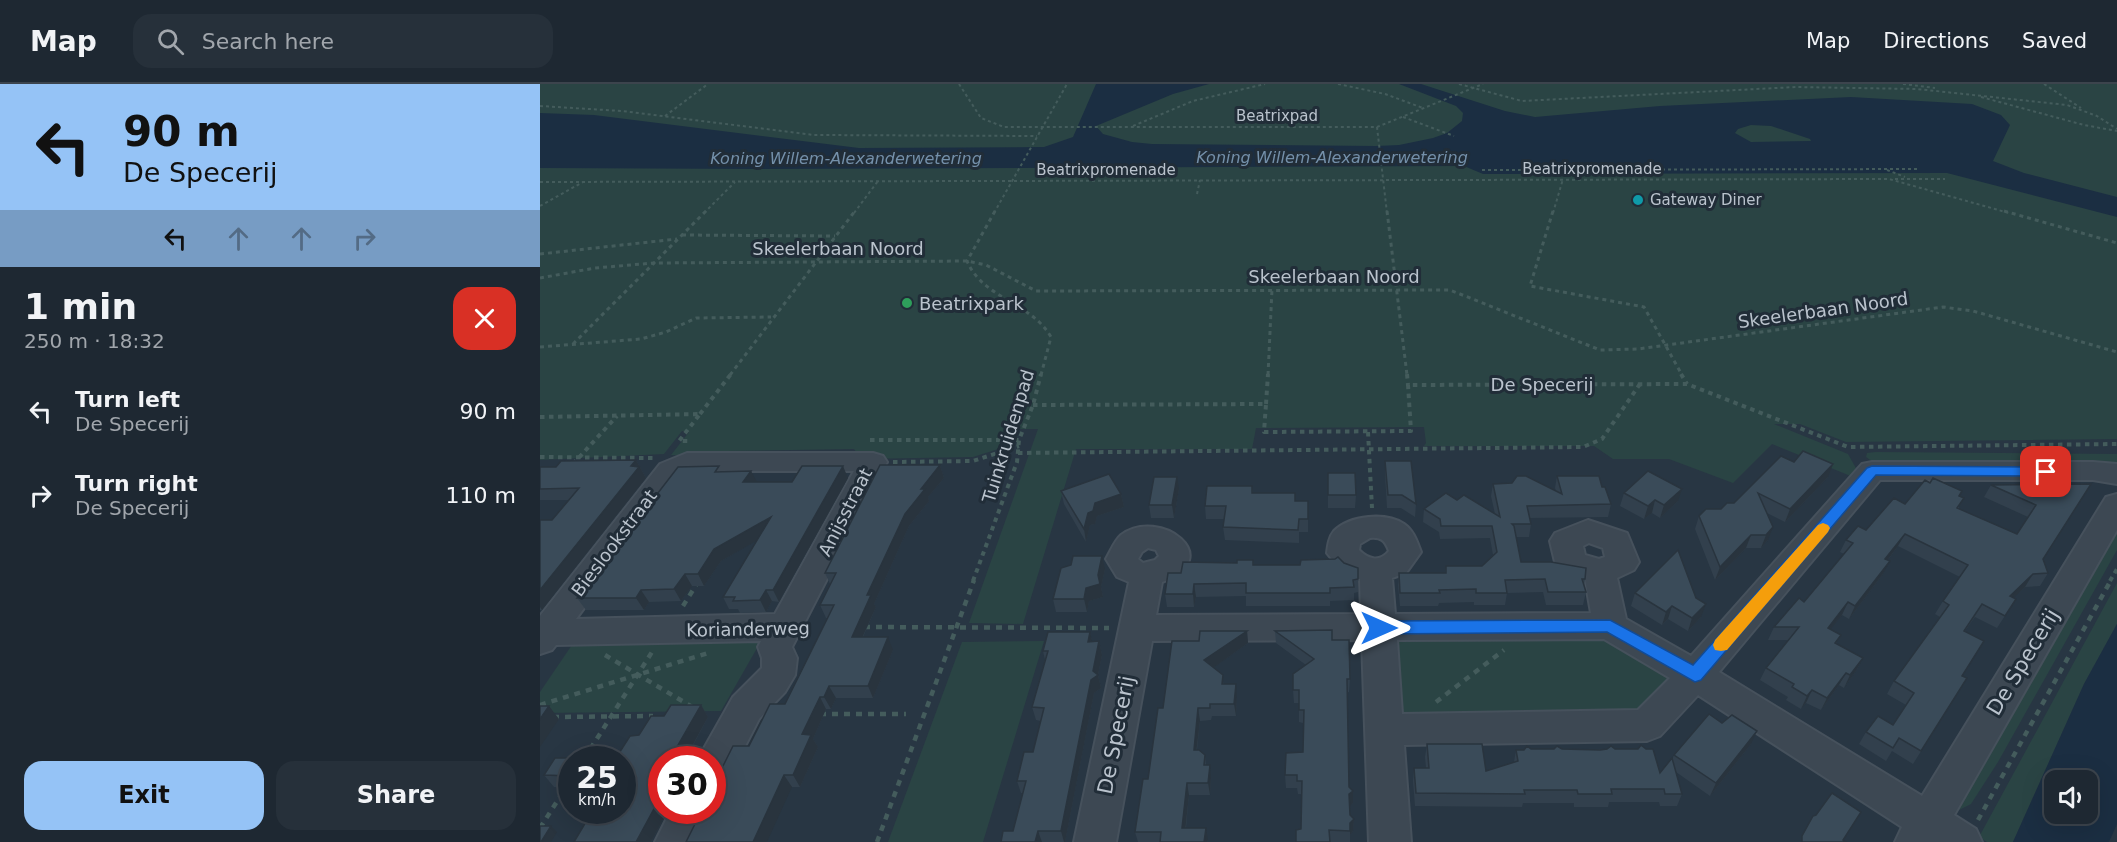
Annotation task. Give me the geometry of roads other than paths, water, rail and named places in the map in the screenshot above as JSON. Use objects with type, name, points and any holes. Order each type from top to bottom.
[{"type":"street","name":"Anijsstraat","points":[[687,462],[870,451],[775,647],[780,663],[777,675],[769,687],[748,705],[726,746]]},
{"type":"street","name":"Bieslookstraat","points":[[542,635],[670,471],[687,462]]},
{"type":"street","points":[[1402,729],[1647,725],[1695,675],[1872,471],[2093,471],[2114,472],[2117,475]]},
{"type":"street","name":"De Specerij","points":[[1946,832],[2117,504]]},
{"type":"street","points":[[1372,527],[1355,531],[1345,539],[1343,553],[1355,566],[1376,571],[1379,628],[1402,729],[1390,842]]},
{"type":"street","points":[[1600,572],[1610,626]]},
{"type":"street","name":"De Specerij","points":[[1095,842],[1147,575]]},
{"type":"street","points":[[1137,628],[1610,626],[1695,675],[1946,832]]},
{"type":"street","name":"Korianderweg","points":[[542,635],[785,627]]},
{"type":"street","points":[[676,842],[685,824]]},
{"type":"water","name":"Koning Willem-Alexanderwetering","points":[[1096,84],[1209,84],[1173,94],[1096,126],[1103,134],[1132,142],[1152,144],[1399,145],[1447,133],[1462,121],[1463,113],[1456,106],[1399,84],[1421,84],[1505,111],[1535,117],[1660,106],[1851,97],[1972,104],[2001,115],[2010,125],[1993,161],[2024,173],[2117,197],[2117,217],[1947,173],[1483,174],[1464,166],[540,168],[540,113],[594,115],[859,148],[1044,147],[1073,137]],"holes":[[[1751,125],[1771,126],[1810,139],[1811,141],[1751,142],[1735,133],[1738,129]]]},
{"type":"water","points":[[2117,624],[2117,824],[2109,842],[2013,842],[2044,773],[2044,824],[2098,824],[2098,770],[2045,770],[2084,684]]},
{"type":"place","name":"Gateway Diner","points":[[1638,200]]},
{"type":"place","name":"Beatrixpark","points":[[907,303]]}]
